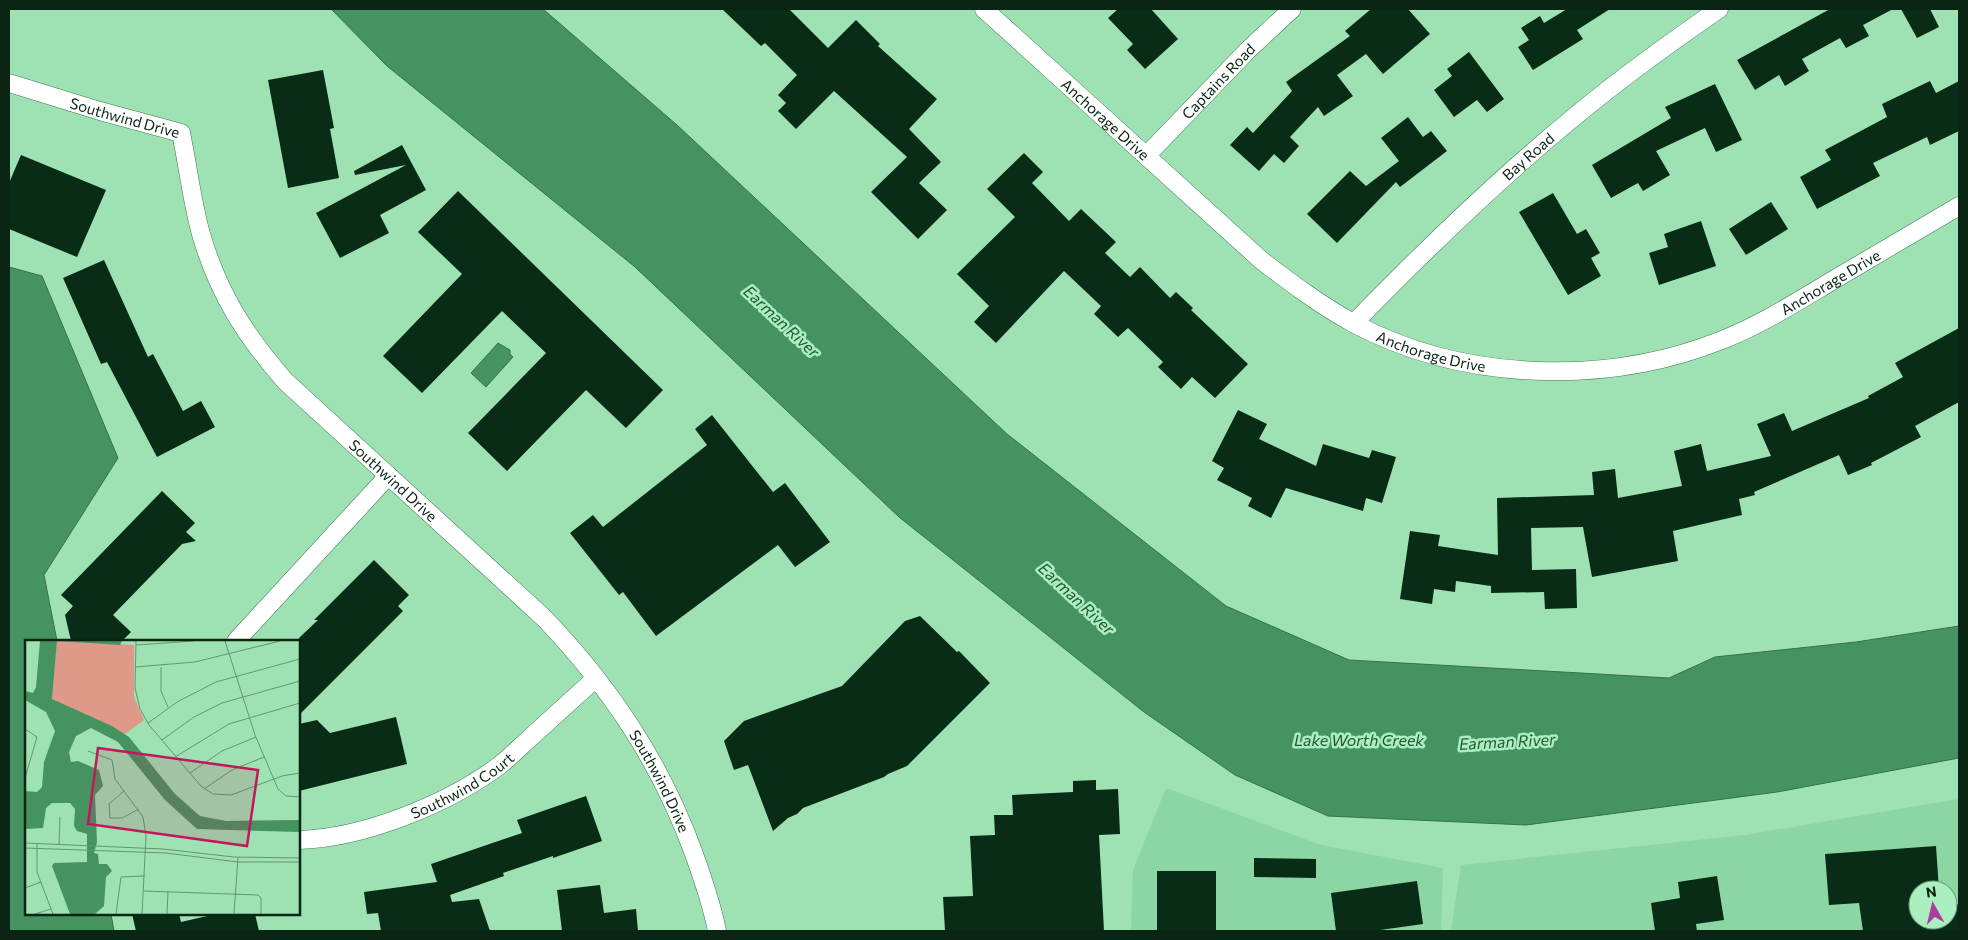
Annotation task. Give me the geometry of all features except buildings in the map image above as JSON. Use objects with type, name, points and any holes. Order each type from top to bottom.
[{"type":"street","name":"Anchorage Drive","points":[[984,9],[1261,260],[1304,294],[1354,323],[1384,337],[1419,350],[1472,363],[1517,369],[1581,371],[1617,368],[1688,352],[1723,340],[1772,317],[1959,206]]},
{"type":"street","name":"Captains Road","points":[[1146,156],[1248,50],[1292,9]]},
{"type":"street","name":"Bay Road","points":[[1354,323],[1421,254],[1506,175],[1579,112],[1663,48],[1719,9]]},
{"type":"street","name":"Southwind Drive","points":[[9,83],[182,133],[201,233],[216,277],[237,319],[254,345],[284,381],[544,618],[574,649],[622,711],[656,766],[684,824],[705,885],[717,931]]},
{"type":"street","points":[[237,640],[388,476]]},
{"type":"street","name":"Southwind Court","points":[[300,840],[318,839],[380,825],[468,786],[501,764],[596,678]]},
{"type":"shaded area","points":[[1166,788],[1321,845],[1443,868],[1441,931],[1131,931],[1133,870]]},
{"type":"shaded area","points":[[1959,799],[1959,931],[1451,931],[1461,865],[1745,835]]},
{"type":"water","name":"Lake Worth Creek","points":[[331,9],[543,9],[677,125],[1007,434],[1226,606],[1349,660],[1669,678],[1715,657],[1856,642],[1959,626],[1959,758],[1777,792],[1526,825],[1328,816],[1235,775],[1144,712],[899,517],[635,267],[387,66]]},
{"type":"water","points":[[9,267],[42,276],[118,458],[44,575],[57,640],[25,640],[25,915],[111,915],[114,931],[9,931]]},
{"type":"water","points":[[498,343],[510,350],[510,354],[513,357],[486,387],[471,373]]},
{"type":"water label","name":"Earman River","points":[[782,321]]},
{"type":"water label","name":"Earman River","points":[[1077,598]]},
{"type":"water label","name":"Earman River","points":[[1507,741]]}]
